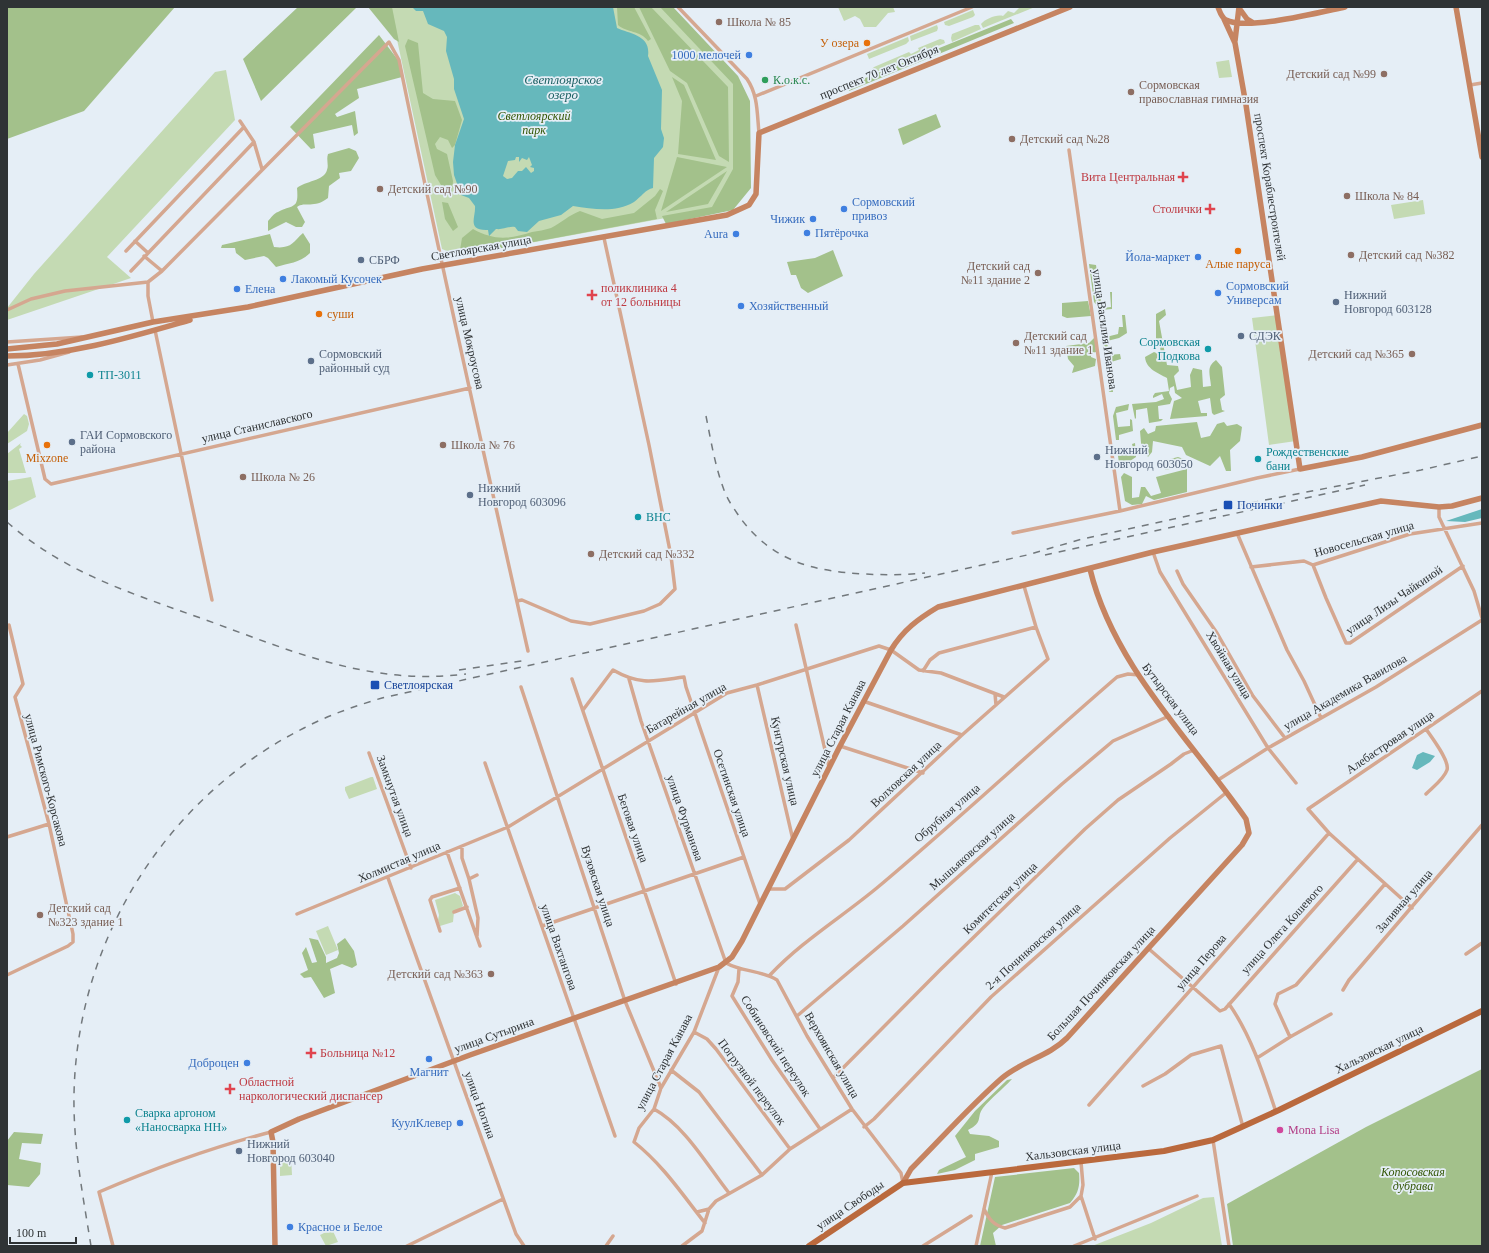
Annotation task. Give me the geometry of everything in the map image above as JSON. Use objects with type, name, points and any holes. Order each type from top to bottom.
[{"type":"main road","name":"Хальзовская улица","points":[[903,1183],[1164,1152],[1213,1140],[1276,1112],[1482,1011]]},
{"type":"main road","name":"улица Свободы","points":[[809,1246],[903,1183]]},
{"type":"street","points":[[678,7],[746,79],[756,96],[759,133]]},
{"type":"street","points":[[756,96],[972,7]]},
{"type":"street","name":"проспект 70 лет Октября","points":[[759,133],[1070,7]]},
{"type":"street","name":"проспект Кораблестроителей","points":[[1218,7],[1235,43],[1262,205],[1300,469]]},
{"type":"street","points":[[1239,7],[1247,18],[1253,23]]},
{"type":"street","points":[[1235,43],[1239,7]]},
{"type":"street","points":[[1224,19],[1237,22],[1265,22],[1345,7]]},
{"type":"street","points":[[1456,7],[1470,85],[1479,123],[1482,157]]},
{"type":"street","name":"улица Мокроусова","points":[[262,169],[389,42],[399,60],[441,265],[470,388],[528,651]]},
{"type":"street","points":[[1470,85],[1482,83]]},
{"type":"street","points":[[7,310],[31,299],[65,291],[148,282],[162,271],[262,169],[254,142],[240,121]]},
{"type":"street","points":[[126,251],[244,127]]},
{"type":"street","name":"Светлоярская улица","points":[[208,315],[441,265],[604,238],[727,215],[744,208],[754,199],[758,188],[759,133]]},
{"type":"street","points":[[131,271],[254,142]]},
{"type":"street","name":"улица Василия Иванова","points":[[1069,150],[1120,511]]},
{"type":"street","points":[[517,601],[522,600],[571,621],[590,624],[644,611],[660,604],[675,589],[671,556],[604,238]]},
{"type":"street","points":[[135,241],[148,253]]},
{"type":"street","points":[[144,256],[162,271]]},
{"type":"street","points":[[148,282],[148,296],[153,322],[212,600]]},
{"type":"street","points":[[7,349],[57,344],[153,322],[208,315]]},
{"type":"street","points":[[7,356],[33,355],[80,348],[155,330],[208,315]]},
{"type":"street","points":[[7,342],[87,337]]},
{"type":"street","points":[[7,364],[18,364],[65,354],[80,348]]},
{"type":"street","name":"улица Станиславского","points":[[18,364],[45,480],[49,483],[58,483],[470,388]]},
{"type":"street","points":[[1013,533],[1120,511],[1257,478],[1362,457],[1482,424]]},
{"type":"street","name":"улица Старая Канава","points":[[726,963],[732,957],[742,941],[863,701],[898,638],[914,622],[938,607],[966,598],[1024,586],[1153,552],[1383,501],[1439,507],[1452,506],[1482,498]]},
{"type":"street","points":[[1439,507],[1439,517],[1474,591],[1482,619]]},
{"type":"street","name":"Новосельская улица","points":[[1252,566],[1304,561],[1313,565],[1410,534],[1482,523]]},
{"type":"street","points":[[1237,533],[1287,650],[1304,681],[1321,718]]},
{"type":"street","name":"Хвойная улица","points":[[1153,552],[1160,572],[1268,748],[1296,784]]},
{"type":"street","name":"улица Лизы Чайкиной","points":[[1313,565],[1338,626],[1346,642],[1350,643],[1463,566]]},
{"type":"street","name":"Бутырская улица","points":[[1090,569],[1107,620],[1127,657],[1246,819],[1249,833]]},
{"type":"street","name":"Хвойная улица","points":[[1177,571],[1183,584],[1217,633],[1253,696],[1285,738]]},
{"type":"street","points":[[923,671],[930,660],[939,653],[1036,627],[1024,586]]},
{"type":"street","name":"улица Академика Вавилова","points":[[1218,780],[1268,748],[1376,687],[1482,619]]},
{"type":"street","name":"улица Римского-Корсакова","points":[[7,976],[68,946],[73,942],[73,934],[49,824],[14,696],[23,684],[8,626]]},
{"type":"street","points":[[796,626],[829,768]]},
{"type":"street","name":"Волховская улица","points":[[769,889],[785,889],[849,840],[923,773],[962,735],[1048,659],[1036,627]]},
{"type":"street","name":"Батарейная улица","points":[[508,827],[727,693],[757,686],[879,646],[891,650]]},
{"type":"street","points":[[891,650],[912,667],[923,671],[941,673],[1004,697]]},
{"type":"street","points":[[583,710],[614,670],[629,679]]},
{"type":"street","name":"Обрубная улица","points":[[770,975],[782,962],[820,931],[877,888],[1117,677],[1128,674],[1139,675]]},
{"type":"street","name":"Осетинская улица","points":[[629,679],[649,682],[684,677],[760,905]]},
{"type":"street","name":"Беговая улица","points":[[572,679],[676,984]]},
{"type":"street","name":"улица Фурманова","points":[[629,679],[648,742],[726,963]]},
{"type":"street","name":"Кунгурская улица","points":[[757,686],[793,841]]},
{"type":"street","name":"Вузовская улица","points":[[521,687],[625,1001],[661,1088]]},
{"type":"street","name":"Алебастровая улица","points":[[1329,833],[1308,809],[1482,691]]},
{"type":"street","points":[[995,694],[996,705]]},
{"type":"street","points":[[863,701],[962,735]]},
{"type":"street","name":"Мышьяковская улица","points":[[797,1016],[903,926],[1113,740],[1169,716]]},
{"type":"street","points":[[1426,729],[1446,761],[1448,769],[1444,776],[1426,794]]},
{"type":"street","points":[[840,746],[923,773]]},
{"type":"street","name":"Комитетская улица","points":[[833,1078],[940,970],[1085,829],[1118,800],[1184,754],[1195,750]]},
{"type":"street","name":"Замкнутая улица","points":[[369,753],[411,868]]},
{"type":"street","name":"улица Вахтангова","points":[[485,763],[615,1136]]},
{"type":"street","name":"2-я Починковская улица","points":[[864,1127],[884,1109],[991,998],[1152,854],[1227,792]]},
{"type":"street","points":[[7,837],[49,824]]},
{"type":"street","name":"Заливная улица","points":[[1343,990],[1349,980],[1482,825]]},
{"type":"street","name":"Холмистая улица","points":[[297,914],[388,878],[508,827]]},
{"type":"street","name":"Большая Починковская улица","points":[[903,1183],[912,1169],[1004,1077],[1060,1046],[1242,845],[1249,833]]},
{"type":"street","points":[[1329,833],[1412,908]]},
{"type":"street","name":"улица Перова","points":[[1089,1105],[1329,833]]},
{"type":"street","points":[[462,846],[462,858],[469,879],[478,918],[479,928],[477,938]]},
{"type":"street","points":[[447,852],[480,946]]},
{"type":"street","points":[[542,926],[644,890],[744,858]]},
{"type":"street","name":"улица Олега Кошевого","points":[[1193,986],[1220,1011],[1229,1004],[1358,859]]},
{"type":"street","points":[[469,879],[477,875]]},
{"type":"street","name":"улица Ногина","points":[[388,878],[503,1199],[516,1234],[524,1246]]},
{"type":"street","points":[[1290,1037],[1275,1004],[1278,994],[1296,985],[1385,884]]},
{"type":"street","points":[[440,931],[430,900],[432,897],[460,888]]},
{"type":"street","points":[[454,912],[467,907]]},
{"type":"street","points":[[1466,954],[1482,943]]},
{"type":"street","points":[[1149,949],[1193,986]]},
{"type":"street","points":[[726,963],[739,969],[770,975]]},
{"type":"street","name":"улица Сутырина","points":[[271,1132],[299,1119],[454,1061],[676,984],[726,963]]},
{"type":"street","name":"улица Старая Канава","points":[[697,1212],[666,1171],[634,1142],[639,1128],[654,1109],[661,1088],[694,1032],[719,967]]},
{"type":"street","name":"Собиновский переулок","points":[[739,969],[738,982],[732,996],[780,1072],[820,1129]]},
{"type":"street","name":"Верхоянская улица","points":[[770,975],[777,980],[807,1036],[852,1110],[901,1173],[903,1183]]},
{"type":"street","points":[[1229,1004],[1236,1014],[1257,1058],[1276,1112]]},
{"type":"street","points":[[1257,1058],[1331,1014]]},
{"type":"street","name":"Погрузной переулок","points":[[694,1032],[707,1039],[716,1049],[790,1149]]},
{"type":"street","points":[[1143,1086],[1165,1074],[1191,1055],[1222,1046],[1243,1127]]},
{"type":"street","points":[[671,1070],[699,1092],[762,1175]]},
{"type":"street","points":[[654,1109],[668,1116],[678,1126],[729,1193]]},
{"type":"street","points":[[682,1246],[702,1231],[709,1210],[716,1201],[762,1175],[772,1164],[790,1149],[852,1110]]},
{"type":"street","points":[[113,1246],[100,1192],[136,1176],[242,1140],[271,1132],[273,1142],[275,1246]]},
{"type":"street","points":[[1213,1140],[1229,1246]]},
{"type":"street","points":[[1081,1162],[1083,1185],[1081,1196],[1095,1239]]},
{"type":"street","points":[[976,1246],[992,1172]]},
{"type":"street","points":[[984,1209],[989,1220],[997,1226],[1005,1228],[1070,1207],[1081,1196]]},
{"type":"street","points":[[1074,1246],[1095,1239],[1197,1196]]},
{"type":"street","points":[[407,1246],[503,1199]]},
{"type":"street","points":[[705,1223],[697,1212],[709,1210]]},
{"type":"street","points":[[922,1246],[971,1216]]},
{"type":"street","points":[[606,1246],[613,1236]]},
{"type":"green space","points":[[7,7],[175,7],[84,111],[7,139]]},
{"type":"green space","points":[[298,7],[356,8],[261,101],[243,59]]},
{"type":"green space","points":[[368,7],[392,7],[399,42],[394,39]]},
{"type":"green space","name":"Светлоярский парк","points":[[390,7],[665,7],[737,82],[736,205],[459,256],[442,249]]},
{"type":"green space","points":[[617,7],[634,7],[651,39],[648,41],[645,37],[618,25]]},
{"type":"green space","points":[[639,7],[651,7],[728,87],[729,162],[719,156],[687,83],[670,71]]},
{"type":"green space","points":[[660,7],[673,7],[738,76],[750,101],[751,188],[733,210],[666,224],[662,216],[712,207],[733,169],[733,84]]},
{"type":"green space","points":[[838,7],[893,7],[895,12],[888,13],[876,27],[864,27],[860,19],[855,16],[844,21]]},
{"type":"green space","points":[[1020,7],[1035,7],[983,28],[981,24],[991,17],[1003,16],[1008,11],[1014,13]]},
{"type":"green space","points":[[973,10],[975,15],[973,17],[949,26],[945,25],[944,22]]},
{"type":"green space","points":[[1011,19],[1014,23],[849,91],[848,85]]},
{"type":"green space","points":[[937,25],[937,31],[911,41],[910,36]]},
{"type":"green space","points":[[975,25],[979,25],[981,29],[952,42],[952,34]]},
{"type":"green space","points":[[379,35],[398,60],[402,77],[357,89],[359,98],[335,114],[337,117],[355,111],[358,133],[354,136],[352,125],[313,134],[315,148],[311,149],[290,127]]},
{"type":"green space","points":[[908,37],[909,41],[906,44],[869,59],[867,54]]},
{"type":"green space","points":[[408,39],[418,43],[423,93],[433,99],[455,101],[462,120],[455,145],[452,148],[448,140],[440,137],[435,144],[437,149],[447,154],[453,181],[452,192],[447,195],[435,175],[405,46]]},
{"type":"green space","points":[[940,39],[944,40],[945,43],[874,73],[872,69],[909,52],[911,54],[919,50],[918,48]]},
{"type":"green space","points":[[1229,60],[1232,77],[1219,78],[1216,62]]},
{"type":"green space","points":[[226,70],[235,120],[107,257],[131,278],[7,320],[7,308],[34,274],[215,72]]},
{"type":"green space","points":[[672,77],[684,85],[716,160],[678,154],[682,101]]},
{"type":"green space","points":[[936,114],[941,127],[903,145],[898,129]]},
{"type":"green space","points":[[349,148],[356,151],[359,158],[351,171],[339,173],[340,178],[329,186],[328,198],[318,203],[300,205],[297,207],[305,222],[302,227],[296,227],[286,222],[268,231],[268,221],[274,214],[291,207],[296,203],[297,188],[318,179],[325,174],[328,168],[328,154]]},
{"type":"green space","points":[[677,157],[727,167],[661,211]]},
{"type":"green space","points":[[727,171],[708,204],[666,212]]},
{"type":"green space","points":[[660,189],[663,191],[655,210],[657,219],[459,256],[462,238],[473,229],[488,236],[502,238],[551,228],[580,211],[602,219],[634,213],[655,196]]},
{"type":"green space","points":[[1423,200],[1425,214],[1394,219],[1391,205]]},
{"type":"green space","points":[[442,202],[448,203],[458,227],[453,231],[445,219]]},
{"type":"green space","points":[[303,233],[310,244],[310,253],[298,261],[276,267],[268,258],[264,256],[245,260],[236,253],[235,248],[221,248],[222,245],[270,234],[274,247],[284,247],[291,244]]},
{"type":"green space","points":[[833,250],[843,276],[808,293],[801,288],[796,275],[791,275],[787,262],[815,258]]},
{"type":"green space","points":[[1089,264],[1096,265],[1099,284],[1101,285],[1099,289],[1102,308],[1111,307],[1110,292],[1112,292],[1112,309],[1101,310],[1094,302]]},
{"type":"green space","points":[[1088,301],[1091,316],[1067,318],[1062,316],[1062,303]]},
{"type":"green space","points":[[1165,309],[1166,315],[1159,321],[1167,365],[1178,366],[1179,371],[1174,376],[1177,390],[1191,387],[1190,375],[1193,368],[1202,370],[1203,387],[1211,386],[1210,368],[1216,360],[1222,367],[1225,395],[1220,399],[1222,410],[1225,411],[1214,415],[1212,413],[1210,398],[1198,401],[1201,413],[1207,413],[1207,416],[1170,419],[1174,401],[1182,398],[1175,393],[1174,386],[1170,388],[1169,393],[1172,399],[1170,404],[1158,406],[1159,419],[1163,419],[1161,421],[1149,423],[1147,408],[1136,410],[1135,419],[1132,404],[1156,402],[1164,399],[1162,394],[1153,398],[1155,393],[1169,391],[1167,378],[1150,368],[1145,357],[1154,352],[1161,355],[1160,346],[1156,343],[1156,314]]},
{"type":"green space","points":[[1122,315],[1125,315],[1127,333],[1119,338],[1107,341],[1109,355],[1120,354],[1121,359],[1111,362],[1113,392],[1109,392],[1100,326],[1104,323],[1106,337],[1118,334],[1119,327],[1123,327]]},
{"type":"green space","points":[[1278,315],[1296,441],[1269,445],[1252,318]]},
{"type":"green space","points":[[1095,337],[1096,352],[1091,353],[1091,357],[1096,359],[1095,366],[1072,373],[1074,366],[1068,359],[1066,346],[1089,343]]},
{"type":"green space","points":[[1129,404],[1128,410],[1116,413],[1118,427],[1130,426],[1130,419],[1132,420],[1133,431],[1119,435],[1119,440],[1116,440],[1113,416],[1116,407]]},
{"type":"green space","points":[[24,414],[27,416],[29,424],[27,431],[7,444],[7,433]]},
{"type":"green space","points":[[1197,422],[1201,438],[1210,436],[1217,424],[1224,422],[1227,426],[1237,424],[1242,427],[1240,441],[1230,450],[1231,471],[1226,471],[1220,456],[1210,466],[1186,455],[1182,447],[1153,441],[1152,452],[1148,457],[1141,443],[1140,431],[1144,428],[1148,434],[1155,431],[1156,426]]},
{"type":"green space","points":[[21,443],[20,445],[22,447],[19,449],[26,473],[7,473],[7,454]]},
{"type":"green space","points":[[1135,443],[1136,457],[1130,461],[1119,463],[1117,449],[1120,447],[1121,451],[1133,448],[1132,444]]},
{"type":"green space","points":[[1178,457],[1186,460],[1179,467],[1165,470],[1166,460]]},
{"type":"green space","points":[[1187,469],[1187,492],[1154,500],[1146,496],[1142,504],[1132,505],[1125,501],[1121,477],[1124,473],[1132,477],[1132,498],[1139,497],[1141,487],[1145,487],[1151,496],[1161,493],[1156,477]]},
{"type":"green space","points":[[31,477],[36,497],[10,510],[7,510],[7,481]]},
{"type":"green space","points":[[373,777],[377,789],[349,799],[345,787]]},
{"type":"green space","points":[[455,893],[460,896],[463,906],[454,912],[453,922],[440,926],[435,900]]},
{"type":"green space","points":[[328,926],[338,950],[326,955],[316,931]]},
{"type":"green space","points":[[309,938],[318,940],[326,957],[326,963],[337,958],[339,953],[337,944],[345,938],[354,951],[357,965],[352,968],[342,964],[330,969],[335,993],[324,998],[311,977],[304,978],[300,974],[308,970],[302,953],[306,947],[312,963],[317,962]]},
{"type":"green space","name":"Копосовская дубрава","points":[[1482,1069],[1482,1246],[1233,1246],[1227,1204],[1366,1127]]},
{"type":"green space","points":[[1012,1079],[986,1104],[981,1111],[978,1122],[968,1130],[970,1134],[989,1136],[999,1141],[999,1147],[975,1154],[975,1160],[955,1170],[937,1174],[939,1170],[966,1157],[955,1136],[975,1111],[1007,1080]]},
{"type":"green space","points":[[14,1132],[43,1134],[41,1144],[22,1143],[19,1159],[41,1163],[40,1174],[29,1187],[7,1185],[7,1141]]},
{"type":"green space","points":[[280,1156],[291,1156],[292,1175],[280,1176]]},
{"type":"green space","points":[[1074,1168],[1079,1173],[1079,1185],[1075,1196],[1070,1203],[1002,1225],[993,1233],[996,1246],[980,1246],[995,1177]]},
{"type":"green space","points":[[1214,1197],[1222,1246],[1092,1246],[1151,1223],[1203,1198]]},
{"type":"green space","points":[[332,1229],[338,1242],[326,1246],[320,1235]]},
{"type":"water","name":"Светлоярское озеро","points":[[412,7],[613,7],[617,28],[638,36],[643,39],[646,44],[648,56],[662,90],[661,129],[664,138],[663,147],[654,158],[653,188],[634,202],[619,208],[604,209],[573,206],[561,215],[539,221],[527,232],[518,231],[515,227],[510,227],[496,229],[489,236],[488,230],[481,230],[474,226],[475,206],[469,198],[461,195],[454,175],[453,162],[455,145],[464,119],[454,89],[454,79],[446,51],[447,37],[444,31],[428,24],[423,11],[416,11]],"holes":[[[516,157],[519,157],[519,162],[522,158],[527,160],[529,157],[532,165],[530,167],[534,168],[534,171],[531,173],[526,167],[522,171],[518,171],[512,178],[507,179],[503,176],[508,161],[515,160]]]},
{"type":"water","points":[[1482,509],[1482,518],[1465,522],[1446,521]]},
{"type":"water","points":[[1423,752],[1435,756],[1430,762],[1417,770],[1412,768],[1417,755]]},
{"type":"railway","points":[[706,416],[716,463],[726,494],[741,519],[754,534],[767,545],[781,555],[811,567],[845,573],[925,573]]},
{"type":"railway","points":[[91,1246],[77,1151],[74,1094],[79,1037],[92,982],[112,929],[138,879],[171,834],[210,793],[255,757],[304,728],[342,711],[382,698],[1027,555],[1082,539],[1229,507],[1421,470],[1482,456]]},
{"type":"railway","points":[[1045,555],[1365,485]]},
{"type":"railway","points":[[7,522],[53,556],[102,581],[270,644],[333,664],[365,671],[398,675],[431,676],[466,674]]},
{"type":"railway","points":[[459,670],[528,660]]},
{"type":"place","name":"Школа № 85","points":[[719,22]]},
{"type":"place","name":"У озера","points":[[867,43]]},
{"type":"place","name":"1000 мелочей","points":[[749,55]]},
{"type":"place","name":"Детский сад №99","points":[[1384,74]]},
{"type":"place","name":"К.о.к.с.","points":[[765,80]]},
{"type":"place","name":"Сормовская православная гимназия","points":[[1131,92]]},
{"type":"place","name":"Детский сад №28","points":[[1012,139]]},
{"type":"place","name":"Вита Центральная","points":[[1183,177]]},
{"type":"place","name":"Детский сад №90","points":[[380,189]]},
{"type":"place","name":"Школа № 84","points":[[1347,196]]},
{"type":"place","name":"Сормовский привоз","points":[[844,209]]},
{"type":"place","name":"Столички","points":[[1210,209]]},
{"type":"place","name":"Чижик","points":[[813,219]]},
{"type":"place","name":"Пятёрочка","points":[[807,233]]},
{"type":"place","name":"Aura","points":[[736,234]]},
{"type":"place","name":"Алые паруса","points":[[1238,251]]},
{"type":"place","name":"Детский сад №382","points":[[1351,255]]},
{"type":"place","name":"Йола-маркет","points":[[1198,257]]},
{"type":"place","name":"СБРФ","points":[[361,260]]},
{"type":"place","name":"Детский сад №11 здание 2","points":[[1038,273]]},
{"type":"place","name":"Лакомый Кусочек","points":[[283,279]]},
{"type":"place","name":"Елена","points":[[237,289]]},
{"type":"place","name":"Сормовский Универсам","points":[[1218,293]]},
{"type":"place","name":"поликлиника 4 от 12 больницы","points":[[592,295]]},
{"type":"place","name":"Нижний Новгород 603128","points":[[1336,302]]},
{"type":"place","name":"Хозяйственный","points":[[741,306]]},
{"type":"place","name":"суши","points":[[319,314]]},
{"type":"place","name":"СДЭК","points":[[1241,336]]},
{"type":"place","name":"Детский сад №11 здание 1","points":[[1016,343]]},
{"type":"place","name":"Сормовская Подкова","points":[[1208,349]]},
{"type":"place","name":"Детский сад №365","points":[[1412,354]]},
{"type":"place","name":"Сормовский районный суд","points":[[311,361]]},
{"type":"place","name":"ТП-3011","points":[[90,375]]},
{"type":"place","name":"ГАИ Сормовского района","points":[[72,442]]},
{"type":"place","name":"Mixzone","points":[[47,445]]},
{"type":"place","name":"Школа № 76","points":[[443,445]]},
{"type":"place","name":"Нижний Новгород 603050","points":[[1097,457]]},
{"type":"place","name":"Рождественские бани","points":[[1258,459]]},
{"type":"place","name":"Школа № 26","points":[[243,477]]},
{"type":"place","name":"Нижний Новгород 603096","points":[[470,495]]},
{"type":"place","name":"Починки","points":[[1228,505]]},
{"type":"place","name":"ВНС","points":[[638,517]]},
{"type":"place","name":"Детский сад №332","points":[[591,554]]},
{"type":"place","name":"Светлоярская","points":[[375,685]]},
{"type":"place","name":"Детский сад №323 здание 1","points":[[40,915]]},
{"type":"place","name":"Детский сад №363","points":[[491,974]]},
{"type":"place","name":"Больница №12","points":[[311,1053]]},
{"type":"place","name":"Магнит","points":[[429,1059]]},
{"type":"place","name":"Доброцен","points":[[247,1063]]},
{"type":"place","name":"Областной наркологический диспансер","points":[[230,1089]]},
{"type":"place","name":"Сварка аргоном «Наносварка НН»","points":[[127,1120]]},
{"type":"place","name":"КуулКлевер","points":[[460,1123]]},
{"type":"place","name":"Mona Lisa","points":[[1280,1130]]},
{"type":"place","name":"Нижний Новгород 603040","points":[[239,1151]]},
{"type":"place","name":"Красное и Белое","points":[[290,1227]]}]
